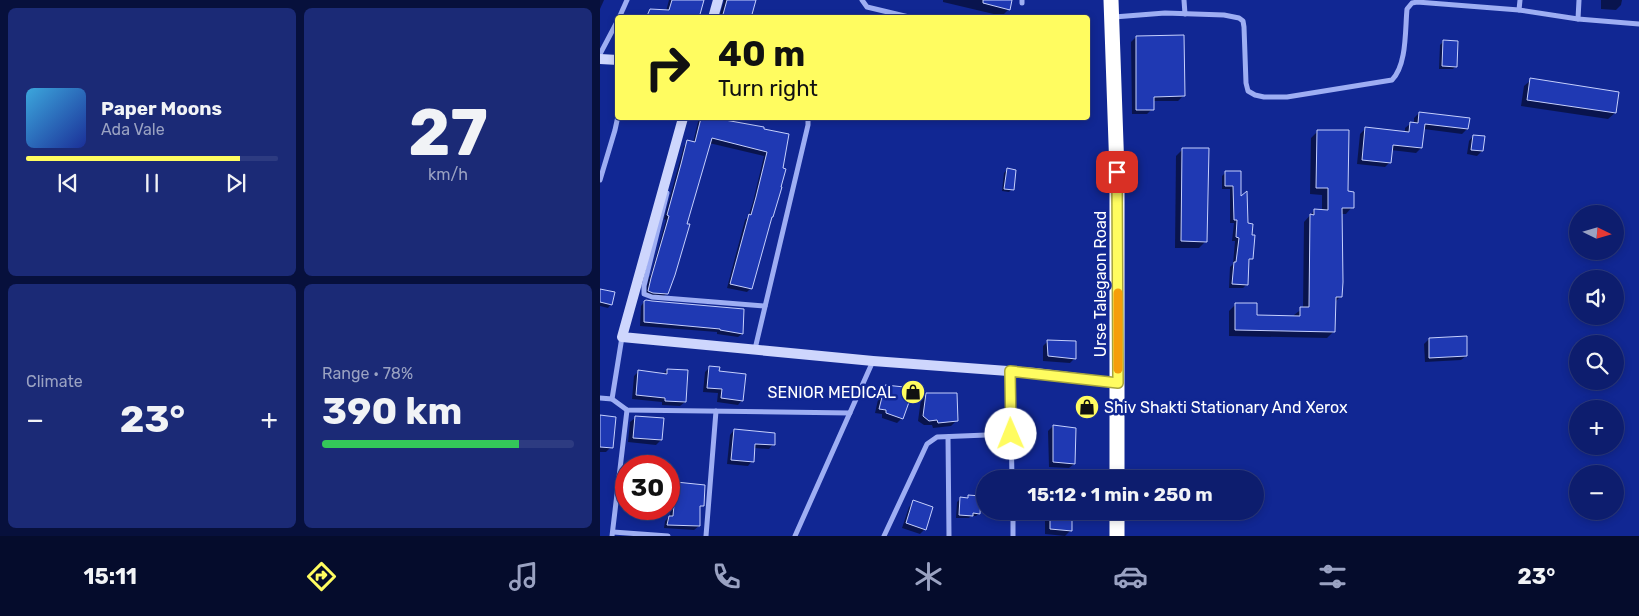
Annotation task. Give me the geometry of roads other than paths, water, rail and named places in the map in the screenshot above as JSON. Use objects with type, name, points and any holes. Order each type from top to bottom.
[{"type":"highway","name":"Urse Talegaon Road","points":[[1111,0],[1117,172],[1117,470]]},
{"type":"highway","points":[[1117,520],[1117,536]]},
{"type":"street","points":[[620,15],[627,0]]},
{"type":"street","points":[[714,15],[718,0]]},
{"type":"street","points":[[862,0],[867,7],[900,15]]},
{"type":"street","points":[[1184,0],[1185,14]]},
{"type":"street","points":[[1519,10],[1520,0]]},
{"type":"street","points":[[1578,19],[1579,0]]},
{"type":"street","points":[[1112,17],[1166,13],[1224,15],[1239,18],[1244,27],[1248,91],[1264,97],[1286,97],[1392,80],[1400,69],[1407,10],[1412,4],[1427,2],[1468,3],[1578,19],[1639,24]]},
{"type":"street","points":[[600,54],[615,25]]},
{"type":"street","points":[[600,59],[615,60]]},
{"type":"street","points":[[600,180],[617,120]]},
{"type":"street","points":[[612,399],[622,337],[682,120]]},
{"type":"street","points":[[755,349],[798,170],[808,120]]},
{"type":"street","points":[[680,142],[644,286],[644,294],[652,297],[764,306]]},
{"type":"street","points":[[622,337],[873,361],[1010,371],[1118,383]]},
{"type":"street","points":[[795,536],[873,361]]},
{"type":"street","points":[[1010,371],[1012,470]]},
{"type":"street","points":[[600,398],[612,399],[627,410],[850,413]]},
{"type":"street","points":[[627,410],[613,534],[668,536]]},
{"type":"street","points":[[706,536],[716,411]]},
{"type":"street","points":[[884,536],[927,444],[937,437],[1011,434]]},
{"type":"street","points":[[948,437],[949,536]]},
{"type":"street","points":[[1013,520],[1013,536]]},
{"type":"place","name":"SENIOR MEDICAL","points":[[913,392]]},
{"type":"place","name":"Shiv Shakti Stationary And Xerox","points":[[1087,407]]}]
